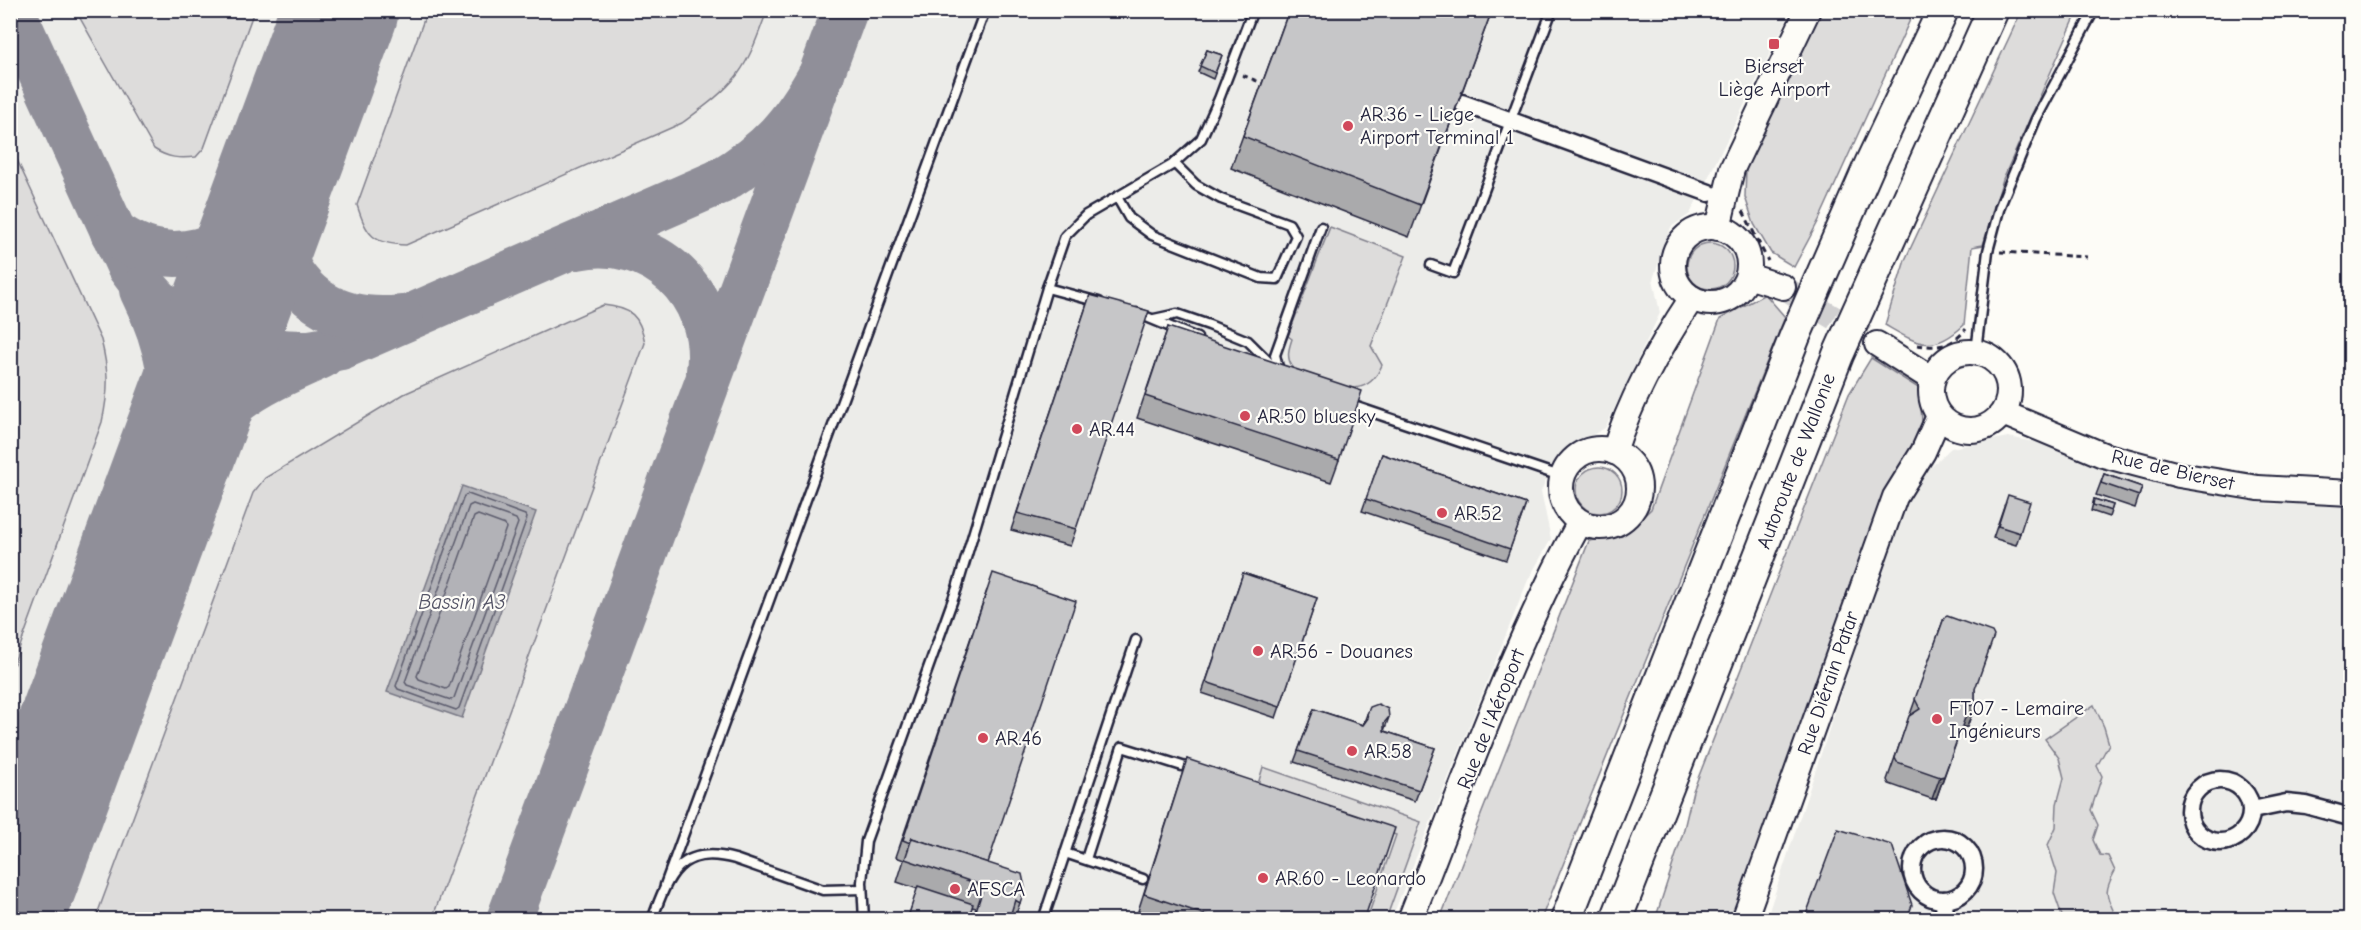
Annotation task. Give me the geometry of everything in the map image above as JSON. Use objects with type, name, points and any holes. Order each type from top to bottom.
[{"type":"highway","points":[[1566,920],[1795,336],[1870,164],[1942,10]]},
{"type":"highway","name":"Autoroute de Wallonie","points":[[1616,920],[1838,355],[1993,10]]},
{"type":"street","points":[[1718,228],[1717,195],[1732,169],[1808,10]]},
{"type":"street","points":[[1462,103],[1717,195]]},
{"type":"street","points":[[1703,228],[1718,228],[1733,234],[1744,245],[1749,260],[1748,276],[1742,288],[1732,297],[1705,303],[1692,298],[1680,288],[1674,274],[1673,259],[1679,245],[1689,234],[1703,228]]},
{"type":"street","points":[[1748,276],[1779,276]]},
{"type":"street","points":[[1614,452],[1623,422],[1662,343],[1692,298]]},
{"type":"street","points":[[1877,344],[1932,379]]},
{"type":"street","points":[[1962,352],[1976,352],[1991,357],[2002,368],[2009,382],[2009,398],[2003,413],[1995,422],[1985,428],[1961,430],[1939,416],[1933,406],[1930,392],[1932,379],[1939,366],[1949,357],[1962,352]]},
{"type":"street","name":"Rue de Bierset","points":[[2003,413],[2103,455],[2179,475],[2258,488],[2350,493]]},
{"type":"street","name":"Rue Diérain Patar","points":[[1744,920],[1895,497],[1923,452],[1939,416]]},
{"type":"street","name":"Rue Diérain Patar","points":[[1923,452],[1961,430]]},
{"type":"street","points":[[1593,450],[1614,452],[1626,459],[1635,471],[1639,484],[1638,499],[1632,512],[1621,521],[1608,526],[1593,527],[1580,522],[1570,513],[1561,489],[1563,477],[1575,459],[1583,453],[1593,450]]},
{"type":"street","name":"Rue de l'Aéroport","points":[[1410,920],[1489,720],[1548,581],[1580,522]]},
{"type":"street","points":[[2252,810],[2286,803],[2306,805],[2350,817]]},
{"type":"street","points":[[1944,900],[1945,920]]},
{"type":"lane","points":[[652,920],[985,10]]},
{"type":"lane","points":[[864,920],[862,889],[866,840],[957,588],[1047,288],[1065,236],[1086,215],[1174,163],[1201,139],[1253,10]]},
{"type":"lane","points":[[1431,265],[1453,273],[1552,10]]},
{"type":"lane","points":[[1976,352],[1988,251],[2000,206],[2036,119],[2094,10]]},
{"type":"lane","points":[[1117,197],[1129,218],[1152,235],[1261,278],[1277,279],[1296,236],[1289,224],[1221,199],[1196,185],[1174,163]]},
{"type":"lane","points":[[1154,319],[1177,314],[1248,341],[1281,375],[1275,355],[1321,227]]},
{"type":"lane","points":[[1047,288],[1113,306]]},
{"type":"lane","points":[[1132,312],[1202,340]]},
{"type":"lane","points":[[1342,402],[1563,477]]},
{"type":"lane","points":[[1046,919],[1065,853],[1136,640]]},
{"type":"lane","points":[[1086,859],[1122,747],[1210,774]]},
{"type":"lane","points":[[1065,853],[1143,879]]},
{"type":"lane","points":[[665,885],[672,873],[682,864],[708,855],[720,855],[823,890],[862,889]]},
{"type":"path","points":[[1717,195],[1738,198],[1746,221],[1758,244],[1779,276]]},
{"type":"shaded area","points":[[427,10],[767,11],[751,51],[738,74],[719,95],[682,123],[406,245],[386,243],[368,231],[357,205]]},
{"type":"shaded area","points":[[2022,10],[2078,11],[2003,179],[1983,245],[1972,247],[1964,325],[1943,340],[1934,343],[1916,341],[1885,325],[1905,260]]},
{"type":"shaded area","points":[[10,11],[1791,11],[1690,214],[1671,227],[1653,279],[1660,313],[1605,428],[1557,455],[1541,491],[1551,539],[1528,580],[1391,920],[11,919]]},
{"type":"shaded area","points":[[76,11],[254,11],[204,148],[196,157],[174,157],[154,149]]},
{"type":"shaded area","points":[[1821,11],[1914,11],[1819,220],[1794,267],[1771,253],[1754,224],[1745,197],[1746,168]]},
{"type":"shaded area","points":[[11,147],[101,340],[106,361],[107,381],[102,422],[11,671]]},
{"type":"shaded area","points":[[1330,227],[1406,256],[1371,346],[1382,365],[1370,382],[1354,388],[1303,374],[1294,369],[1289,359],[1292,339],[1288,336]]},
{"type":"shaded area","points":[[1710,243],[1726,250],[1733,266],[1726,282],[1710,289],[1694,282],[1687,266],[1694,250]]},
{"type":"shaded area","points":[[1765,294],[1785,317],[1541,919],[1440,919],[1589,541],[1622,536],[1651,509],[1720,319]]},
{"type":"shaded area","points":[[603,305],[621,308],[633,315],[643,333],[645,343],[432,919],[95,920],[253,493],[265,478],[404,394]]},
{"type":"shaded area","points":[[1871,358],[1920,389],[1922,422],[1735,919],[1655,920],[1683,833],[1693,791],[1849,394]]},
{"type":"shaded area","points":[[2008,437],[2040,443],[2148,482],[2267,504],[2350,504],[2350,919],[1766,920],[1909,488],[1951,448]]},
{"type":"shaded area","points":[[1599,467],[1608,468],[1615,474],[1621,481],[1621,499],[1615,506],[1608,512],[1599,513],[1590,512],[1583,506],[1577,499],[1576,490],[1577,481],[1583,474],[1590,468]]},
{"type":"shaded area","points":[[2094,705],[2109,744],[2097,766],[2102,776],[2091,810],[2098,825],[2093,840],[2100,855],[2108,856],[2115,871],[2108,885],[2107,895],[2117,919],[2063,919],[2054,893],[2057,873],[2048,845],[2056,827],[2057,804],[2064,778],[2059,758],[2045,739]]},
{"type":"shaded area","points":[[1263,767],[1421,822],[1386,919],[1367,919],[1396,835],[1256,791]]},
{"type":"water","name":"Bassin A3","points":[[462,486],[536,512],[462,718],[387,692]]},
{"type":"building","name":"AR.36 - Liege Airport Terminal 1","points":[[1289,10],[1492,10],[1420,205],[1243,136]]},
{"type":"building","points":[[1207,50],[1222,55],[1215,73],[1200,66]]},
{"type":"building","name":"AR.44","points":[[1090,295],[1149,311],[1076,529],[1017,513]]},
{"type":"building","name":"AR.50 bluesky","points":[[1168,327],[1362,391],[1339,460],[1145,396]]},
{"type":"building","name":"AR.52","points":[[1382,454],[1526,504],[1510,549],[1366,499]]},
{"type":"building","points":[[2104,474],[2142,487],[2139,496],[2101,483]]},
{"type":"building","points":[[2008,495],[2030,502],[2020,533],[1998,526]]},
{"type":"building","points":[[2094,499],[2113,505],[2111,511],[2093,505]]},
{"type":"building","name":"AR.46","points":[[993,573],[1076,601],[988,863],[912,838],[910,843],[903,840]]},
{"type":"building","name":"AR.56 - Douanes","points":[[1243,573],[1317,598],[1280,707],[1206,682]]},
{"type":"building","name":"FT.07 - Lemaire Ingénieurs","points":[[1947,616],[1992,632],[1994,636],[1975,689],[1975,705],[1966,705],[1966,715],[1944,776],[1940,777],[1897,762],[1895,758],[1909,716],[1920,709],[1915,699],[1944,618]]},
{"type":"building","name":"AR.58","points":[[1378,704],[1388,709],[1389,717],[1384,723],[1384,731],[1435,748],[1419,790],[1298,751],[1314,709],[1363,725],[1368,718],[1370,707]]},
{"type":"building","name":"AR.60 - Leonardo","points":[[1187,759],[1395,828],[1364,920],[1221,920],[1144,894]]},
{"type":"building","points":[[1838,829],[1892,845],[1912,905],[1907,920],[1804,920]]},
{"type":"building","points":[[912,838],[1022,874],[1025,888],[1020,903],[1015,900],[1009,920],[973,920],[984,886],[905,859]]},
{"type":"building","points":[[918,886],[973,904],[968,920],[927,920],[909,914]]},
{"type":"taxiway","points":[[12,10],[129,266],[152,296],[184,322],[199,331],[233,344],[269,351],[309,353],[341,347],[719,182],[753,159],[779,135],[801,108],[822,73]]},
{"type":"taxiway","points":[[509,920],[845,10]]},
{"type":"taxiway","points":[[271,196],[274,228],[279,247],[298,283],[311,296],[342,313],[380,319],[401,318]]},
{"type":"taxiway","points":[[113,232],[134,245],[156,252],[178,254],[199,251],[220,243],[239,231],[271,196]]},
{"type":"taxiway","points":[[577,247],[605,245],[631,249],[655,259],[675,274],[692,294],[703,317],[709,343],[709,371]]},
{"type":"taxiway","points":[[142,290],[160,332],[170,375],[175,420],[172,465]]},
{"type":"taxiway","points":[[146,535],[183,463],[220,415],[255,388],[321,356]]},
{"type":"runway","points":[[10,905],[340,10]]},
{"type":"tunnel","points":[[1783,287],[1877,344]]},
{"type":"place","name":"Bierset Liège Airport","points":[[1774,44]]},
{"type":"place","name":"AR.36 - Liege Airport Terminal 1","points":[[1348,126]]},
{"type":"place","name":"AR.50 bluesky","points":[[1245,416]]},
{"type":"place","name":"AR.44","points":[[1077,429]]},
{"type":"place","name":"AR.52","points":[[1442,513]]},
{"type":"place","name":"AR.56 - Douanes","points":[[1258,651]]},
{"type":"place","name":"FT.07 - Lemaire Ingénieurs","points":[[1937,719]]},
{"type":"place","name":"AR.46","points":[[983,738]]},
{"type":"place","name":"AR.58","points":[[1352,751]]},
{"type":"place","name":"AR.60 - Leonardo","points":[[1263,878]]},
{"type":"place","name":"AFSCA","points":[[955,889]]}]
